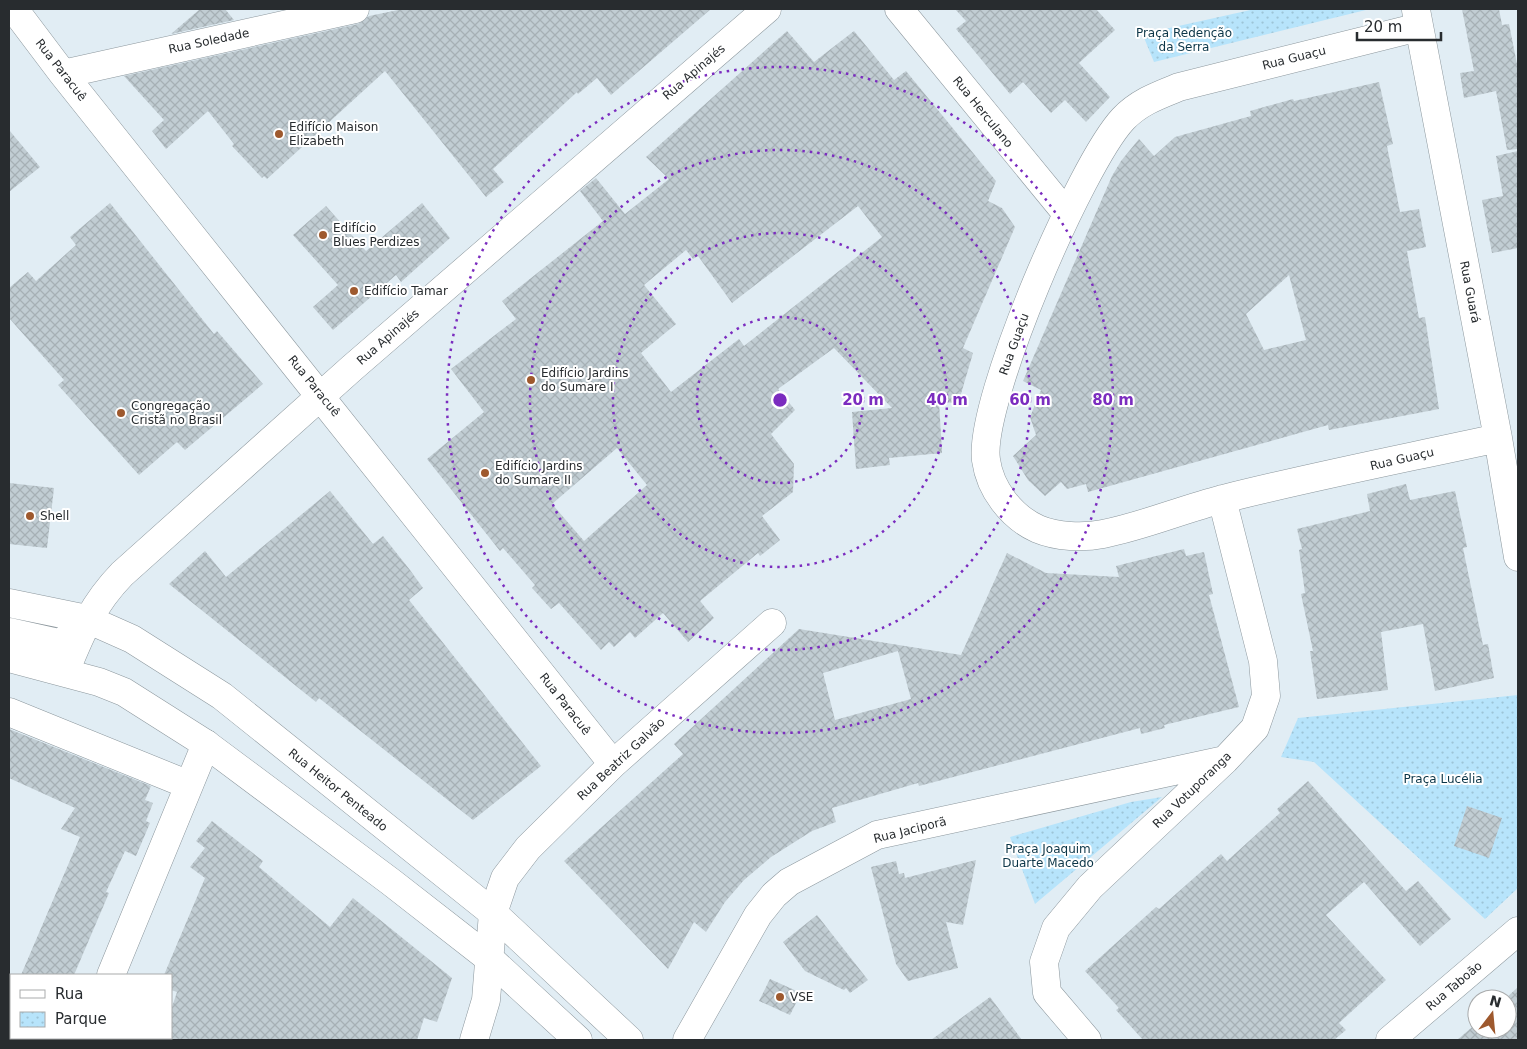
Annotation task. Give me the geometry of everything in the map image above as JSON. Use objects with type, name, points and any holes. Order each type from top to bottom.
[{"type":"street","name":"Rua Soledade","points":[[63,74],[355,9]]},
{"type":"street","name":"Rua Apinajés","points":[[65,672],[87,619],[108,588],[122,574],[321,395],[766,9]]},
{"type":"street","name":"Rua Herculano","points":[[899,9],[1067,214]]},
{"type":"street","name":"Rua Paracuê","points":[[15,12],[613,764]]},
{"type":"street","name":"Rua Guaçu","points":[[1417,18],[1180,87],[1145,101],[1123,119],[1095,160],[1067,214],[1023,318],[995,396],[988,427],[985,458],[990,478],[999,497],[1020,517],[1038,529],[1060,536],[1101,535],[1222,500],[1498,438]]},
{"type":"street","name":"Rua Guará","points":[[1417,18],[1498,438],[1518,557]]},
{"type":"street","name":"Rua Votuporanga","points":[[1087,1040],[1047,993],[1044,962],[1056,928],[1090,887],[1225,760],[1255,728],[1266,696],[1263,661],[1222,500]]},
{"type":"street","name":"Rua Heitor Penteado","points":[[9,603],[87,619],[132,639],[222,696],[493,913],[629,1040]]},
{"type":"street","points":[[9,632],[58,643],[66,640],[87,619]]},
{"type":"street","name":"Rua Beatriz Galvão","points":[[474,1040],[486,1000],[491,960],[493,913],[505,878],[528,848],[613,764],[772,623]]},
{"type":"street","points":[[9,658],[65,672],[124,692],[206,744],[391,882],[491,960],[578,1040]]},
{"type":"street","points":[[9,712],[189,785]]},
{"type":"street","points":[[111,974],[206,744]]},
{"type":"street","name":"Rua Jaciporã","points":[[687,1040],[758,916],[774,895],[789,882],[877,835],[1225,760]]},
{"type":"street","name":"Rua Taboão","points":[[1390,1040],[1518,931]]},
{"type":"green space","name":"Praça Redenção da Serra","points":[[1255,9],[1370,9],[1154,62],[1140,28],[1156,31]]},
{"type":"green space","name":"Praça Lucélia","points":[[1518,695],[1518,888],[1485,919],[1314,762],[1281,757],[1298,718]]},
{"type":"green space","name":"Praça Joaquim Duarte Macedo","points":[[1162,797],[1035,904],[1010,837],[1131,802]]},
{"type":"building","points":[[200,9],[225,9],[234,20],[171,34]]},
{"type":"building","points":[[403,9],[711,9],[611,95],[597,78],[578,94],[577,92],[493,169],[504,182],[486,197],[385,71],[267,179],[264,176],[262,178],[232,146],[234,144],[208,111],[166,149],[152,131],[164,120],[124,76],[358,24],[369,16]]},
{"type":"building","points":[[955,9],[1096,9],[1115,30],[1079,63],[1110,97],[1086,122],[1065,100],[1051,113],[1023,82],[1010,94],[956,29],[966,21]]},
{"type":"building","points":[[1462,9],[1499,9],[1502,25],[1509,24],[1518,69],[1518,149],[1507,150],[1496,91],[1464,98],[1460,73],[1474,71]]},
{"type":"building","points":[[787,31],[814,62],[854,31],[894,80],[906,71],[996,181],[988,201],[1002,208],[1015,227],[963,348],[973,353],[958,404],[939,401],[942,453],[889,458],[890,465],[856,469],[852,412],[892,408],[834,348],[778,389],[795,410],[771,434],[794,464],[793,492],[762,516],[780,540],[760,556],[758,553],[700,601],[714,618],[688,642],[663,613],[635,638],[630,632],[614,647],[609,642],[601,650],[559,603],[551,609],[532,588],[535,585],[503,548],[500,551],[427,459],[484,412],[451,369],[516,319],[502,301],[603,221],[580,191],[596,178],[625,214],[669,179],[646,157]],"holes":[[[858,206],[882,237],[744,346],[739,339],[671,392],[641,353],[676,324],[644,285],[686,250],[693,259],[698,256],[732,303]],[[617,448],[647,485],[584,541],[552,504]]]},
{"type":"building","points":[[1379,82],[1393,144],[1387,146],[1400,212],[1419,209],[1426,247],[1407,251],[1419,318],[1425,317],[1439,409],[1329,430],[1328,425],[1088,492],[1086,484],[1067,489],[1061,482],[1045,496],[1028,480],[1013,456],[1036,435],[1030,417],[1041,390],[1023,381],[1112,176],[1121,161],[1139,139],[1154,156],[1175,137],[1251,116],[1250,111],[1293,99],[1294,101]],"holes":[[[1289,275],[1306,340],[1264,350],[1246,314]]]},
{"type":"building","points":[[9,130],[40,167],[9,192]]},
{"type":"building","points":[[1518,151],[1518,248],[1492,253],[1482,200],[1503,196],[1496,156]]},
{"type":"building","points":[[110,203],[214,334],[217,331],[263,384],[185,450],[177,442],[139,475],[58,385],[64,380],[9,318],[9,288],[28,272],[36,281],[76,245],[70,237]]},
{"type":"building","points":[[422,203],[450,238],[401,282],[396,275],[333,330],[313,307],[338,285],[293,235],[326,206],[366,251]]},
{"type":"building","name":"Shell","points":[[9,483],[54,488],[47,548],[9,544]]},
{"type":"building","points":[[1406,484],[1410,500],[1455,491],[1467,547],[1463,548],[1483,645],[1488,644],[1494,678],[1435,691],[1423,624],[1381,632],[1388,690],[1317,699],[1310,651],[1313,651],[1301,594],[1305,593],[1299,550],[1302,549],[1297,529],[1370,511],[1367,494]]},
{"type":"building","points":[[330,491],[373,544],[383,536],[410,570],[423,588],[409,600],[541,766],[473,820],[319,698],[316,702],[169,584],[205,551],[226,577]]},
{"type":"building","points":[[1184,549],[1186,556],[1204,552],[1213,594],[1209,595],[1239,707],[1164,725],[1165,728],[1141,734],[1140,728],[919,786],[918,783],[832,808],[836,822],[812,831],[771,857],[744,880],[725,902],[706,932],[694,922],[668,969],[564,861],[683,754],[674,744],[799,629],[961,655],[1007,553],[1046,573],[1119,577],[1116,566]],"holes":[[[898,651],[911,699],[835,720],[823,673]]]},
{"type":"building","points":[[9,729],[151,786],[145,800],[153,803],[146,821],[150,823],[136,856],[125,851],[106,892],[109,893],[74,974],[21,974],[80,837],[61,829],[75,808],[9,778]]},
{"type":"building","points":[[1308,781],[1406,891],[1418,881],[1451,919],[1420,946],[1364,882],[1326,915],[1386,980],[1339,1023],[1346,1030],[1334,1040],[1143,1040],[1116,1010],[1119,1008],[1085,971],[1156,907],[1159,909],[1221,854],[1227,861],[1280,813],[1277,809]]},
{"type":"building","points":[[1467,806],[1502,818],[1489,858],[1454,846]]},
{"type":"building","points":[[212,821],[263,861],[259,867],[330,927],[353,898],[452,978],[437,1022],[424,1018],[417,1040],[171,1040],[172,1007],[177,992],[172,990],[172,974],[164,974],[205,878],[190,867],[205,848],[196,841]]},
{"type":"building","points":[[976,860],[963,925],[946,922],[958,968],[908,981],[896,964],[871,867],[896,861],[899,874],[904,873],[905,878]]},
{"type":"building","points":[[817,915],[868,980],[850,993],[846,988],[844,990],[805,971],[783,942]]},
{"type":"building","name":"VSE","points":[[770,979],[801,993],[790,1015],[759,1001]]},
{"type":"building","points":[[1518,987],[1518,1040],[1457,1040],[1467,1032],[1467,1039],[1517,1039],[1516,989]]},
{"type":"building","points":[[990,997],[1022,1040],[931,1040]]},
{"type":"place","name":"Edifício Maison Elizabeth","points":[[279,134]]},
{"type":"place","name":"Edifício Blues Perdizes","points":[[323,235]]},
{"type":"place","name":"Edifício Tamar","points":[[354,291]]},
{"type":"place","name":"Edifício Jardins do Sumare I","points":[[531,380]]},
{"type":"place","name":"Congregação Cristã no Brasil","points":[[121,413]]},
{"type":"place","name":"Edifício Jardins do Sumare II","points":[[485,473]]},
{"type":"place","name":"Shell","points":[[30,516]]},
{"type":"place","name":"VSE","points":[[780,997]]}]
